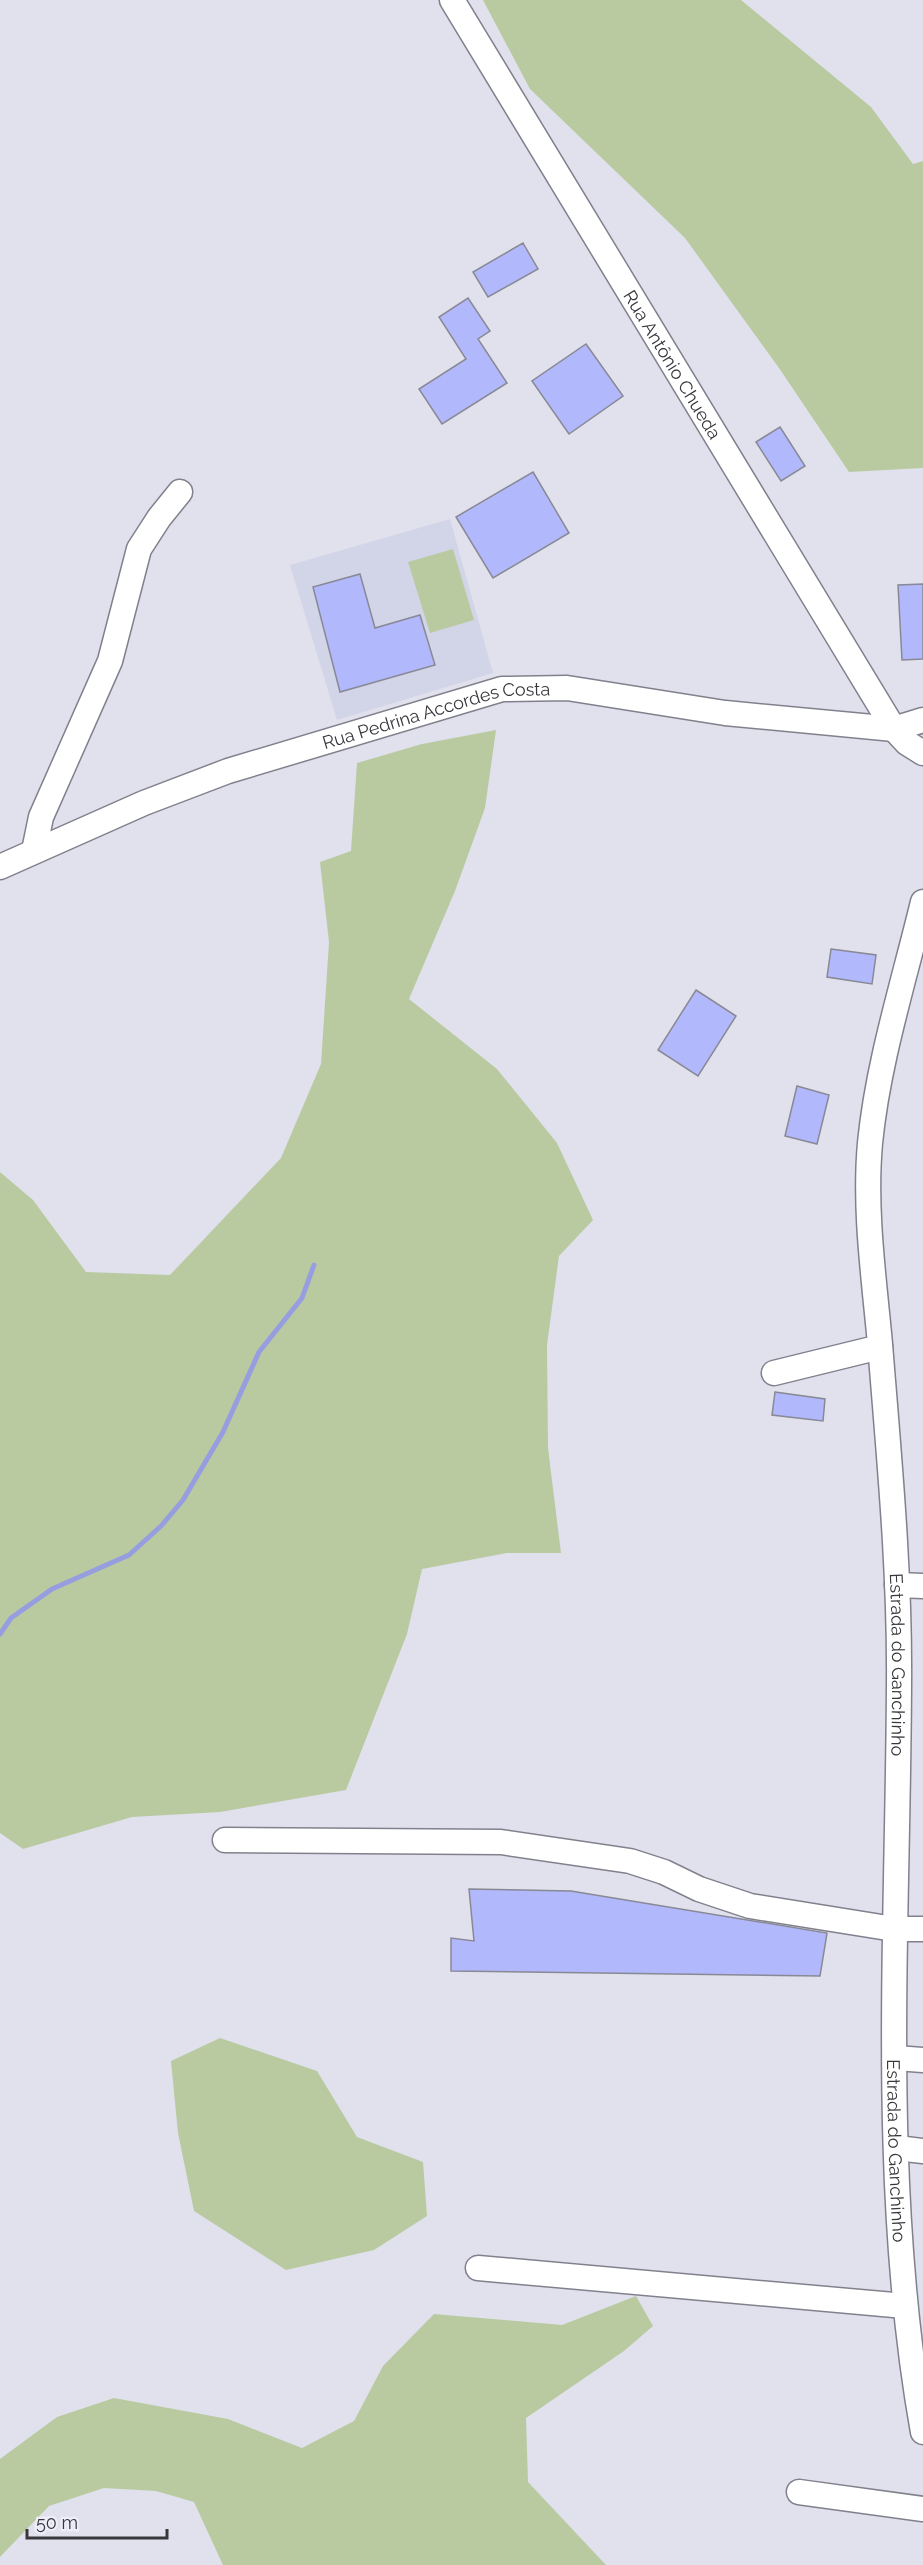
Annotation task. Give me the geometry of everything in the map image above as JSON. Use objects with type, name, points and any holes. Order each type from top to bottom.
[{"type":"street","name":"Rua Antônio Chueda","points":[[452,0],[894,729]]},
{"type":"street","points":[[34,851],[41,817],[110,660],[140,549],[159,518],[180,492]]},
{"type":"street","name":"Rua Pedrina Accordes Costa","points":[[0,867],[144,803],[228,771],[502,689],[567,688],[725,713],[894,729],[923,720]]},
{"type":"street","points":[[894,729],[907,743],[923,753]]},
{"type":"street","name":"Estrada do Ganchinho","points":[[923,902],[883,1066],[870,1144],[870,1222],[897,1585],[899,1684],[894,1929],[897,2148],[905,2306],[919,2388],[923,2432]]},
{"type":"street","points":[[774,1373],[880,1347]]},
{"type":"street","points":[[897,1585],[923,1586]]},
{"type":"street","points":[[225,1840],[501,1842],[630,1861],[664,1872],[699,1889],[750,1906],[894,1929],[923,1929]]},
{"type":"street","points":[[896,2058],[923,2060]]},
{"type":"street","points":[[897,2148],[923,2151]]},
{"type":"street","points":[[478,2268],[905,2306]]},
{"type":"street","points":[[799,2492],[923,2509]]},
{"type":"shaded area","points":[[450,519],[493,673],[337,720],[290,565]]},
{"type":"green space","points":[[483,0],[741,0],[871,107],[913,164],[923,161],[923,468],[849,472],[779,368],[685,238],[530,89]]},
{"type":"green space","points":[[453,549],[474,620],[430,633],[408,562]]},
{"type":"green space","points":[[496,730],[485,808],[455,891],[409,999],[497,1069],[557,1143],[593,1220],[559,1256],[547,1345],[548,1448],[561,1553],[507,1553],[422,1569],[407,1634],[346,1790],[220,1812],[132,1817],[23,1849],[0,1833],[0,1172],[33,1200],[86,1272],[170,1275],[281,1158],[321,1064],[329,942],[320,862],[351,851],[357,763],[422,744]]},
{"type":"green space","points":[[220,2038],[317,2071],[357,2137],[423,2162],[427,2216],[374,2250],[286,2270],[194,2211],[178,2133],[171,2061]]},
{"type":"green space","points":[[636,2296],[653,2326],[624,2351],[526,2418],[528,2482],[606,2565],[223,2565],[194,2502],[156,2491],[104,2488],[49,2506],[0,2557],[0,2459],[57,2417],[114,2398],[228,2419],[302,2448],[354,2421],[383,2366],[434,2314],[562,2325]]},
{"type":"building","points":[[523,243],[538,269],[488,297],[473,272]]},
{"type":"building","points":[[468,298],[490,331],[478,339],[507,383],[442,424],[419,389],[466,359],[439,317]]},
{"type":"building","points":[[586,344],[623,396],[569,434],[532,381]]},
{"type":"building","points":[[780,427],[805,466],[781,481],[756,442]]},
{"type":"building","points":[[533,472],[569,533],[493,578],[456,517]]},
{"type":"building","points":[[360,574],[375,628],[420,615],[435,665],[340,692],[313,587]]},
{"type":"building","points":[[923,584],[923,659],[902,660],[898,585]]},
{"type":"building","points":[[831,949],[876,955],[872,984],[827,977]]},
{"type":"building","points":[[696,990],[736,1016],[698,1076],[658,1050]]},
{"type":"building","points":[[797,1086],[829,1095],[817,1144],[785,1136]]},
{"type":"building","points":[[775,1392],[825,1399],[823,1421],[772,1415]]},
{"type":"building","points":[[469,1889],[571,1891],[827,1933],[820,1976],[451,1971],[451,1938],[474,1941]]},
{"type":"waterway","points":[[0,1634],[11,1618],[52,1589],[129,1555],[161,1526],[183,1500],[223,1432],[259,1352],[302,1298],[314,1265]]}]
